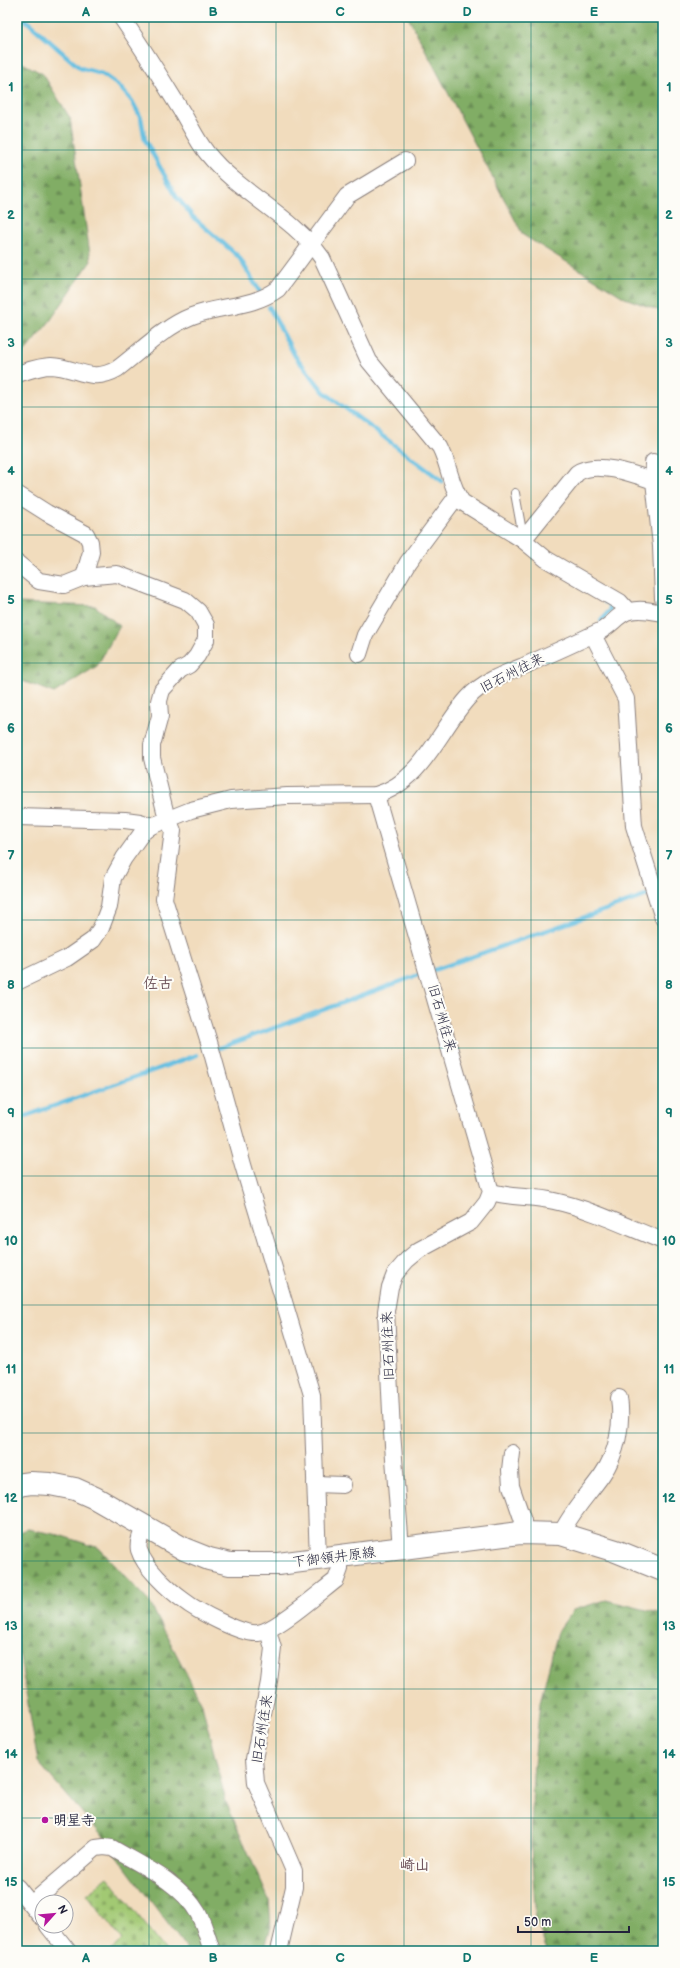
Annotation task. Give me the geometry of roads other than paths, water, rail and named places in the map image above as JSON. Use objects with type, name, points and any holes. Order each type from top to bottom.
[{"type":"main road","name":"下御領井原線","points":[[17,1486],[31,1483],[50,1484],[75,1489],[95,1498],[184,1549],[209,1559],[230,1564],[278,1564],[520,1533],[561,1534],[616,1551],[662,1568]]},
{"type":"street","points":[[121,17],[135,36],[206,152],[242,188],[271,209],[313,245],[322,258],[370,361],[440,447],[457,496],[462,502],[523,540],[546,559],[620,602],[628,611],[639,610],[663,613]]},
{"type":"street","points":[[17,374],[50,366],[97,376],[108,374],[117,369],[181,320],[194,315],[256,302],[268,296],[278,289],[313,245],[340,203],[347,196],[405,161]]},
{"type":"street","points":[[653,462],[661,546],[663,599]]},
{"type":"street","points":[[523,540],[577,473],[582,470],[594,468],[617,470],[654,481]]},
{"type":"street","points":[[17,494],[46,513],[86,534],[90,542],[91,552],[84,578]]},
{"type":"street","points":[[358,654],[365,635],[408,562],[457,496]]},
{"type":"street","points":[[17,563],[39,581],[64,585],[84,578],[117,574],[185,600],[198,611],[206,625],[206,640],[197,656],[189,665],[180,670],[162,690],[159,701],[160,716],[152,745],[152,758],[169,820],[174,831],[164,899],[166,910],[209,1042],[243,1165],[312,1395],[318,1559]]},
{"type":"street","name":"旧石州往来","points":[[401,1549],[392,1432],[386,1311],[390,1287],[395,1274],[407,1260],[419,1250],[471,1222],[487,1202],[491,1192],[431,978],[376,795],[387,792],[400,784],[414,771],[468,698],[480,687],[498,677],[602,631],[628,611]]},
{"type":"street","points":[[593,635],[626,699],[634,826],[663,918]]},
{"type":"street","points":[[17,982],[67,958],[93,940],[101,928],[109,907],[113,878],[124,858],[142,833],[151,826],[192,810],[231,800],[287,796],[376,795]]},
{"type":"street","points":[[17,817],[125,820],[140,822],[151,826]]},
{"type":"street","points":[[491,1192],[507,1196],[534,1197],[554,1201],[663,1241]]},
{"type":"street","points":[[561,1534],[567,1520],[603,1474],[612,1457],[619,1432],[621,1414],[619,1398]]},
{"type":"street","points":[[512,1453],[510,1470],[511,1486],[523,1520],[520,1533]]},
{"type":"street","points":[[316,1484],[343,1485]]},
{"type":"street","points":[[145,1527],[139,1539],[139,1549],[144,1560],[184,1601],[211,1616],[250,1634],[268,1631],[336,1580],[340,1569],[340,1557]]},
{"type":"street","name":"旧石州往来","points":[[268,1631],[272,1648],[269,1682],[254,1759],[256,1783],[294,1871],[294,1887],[279,1951]]},
{"type":"street","points":[[31,1904],[96,1848],[112,1848],[174,1886],[187,1897],[198,1914],[212,1951]]},
{"type":"street","points":[[17,1887],[34,1908]]},
{"type":"street","points":[[54,1934],[68,1951]]},
{"type":"lane","points":[[515,493],[524,533],[523,540]]},
{"type":"waterway","points":[[22,17],[80,68],[102,74],[119,86],[132,101],[141,118],[145,140],[176,196],[193,217],[239,257],[261,294]]},
{"type":"waterway","points":[[269,307],[295,356],[324,392],[442,481]]},
{"type":"waterway","points":[[601,621],[610,610],[609,604],[605,602]]},
{"type":"waterway","points":[[661,884],[663,890]]},
{"type":"waterway","points":[[434,970],[648,895]]},
{"type":"waterway","points":[[214,1050],[421,974]]},
{"type":"waterway","points":[[17,1119],[197,1055]]},
{"type":"place","name":"明星寺","points":[[45,1820]]},
{"type":"district","name":"佐古","points":[[158,983]]},
{"type":"district","name":"崎山","points":[[415,1865]]}]
